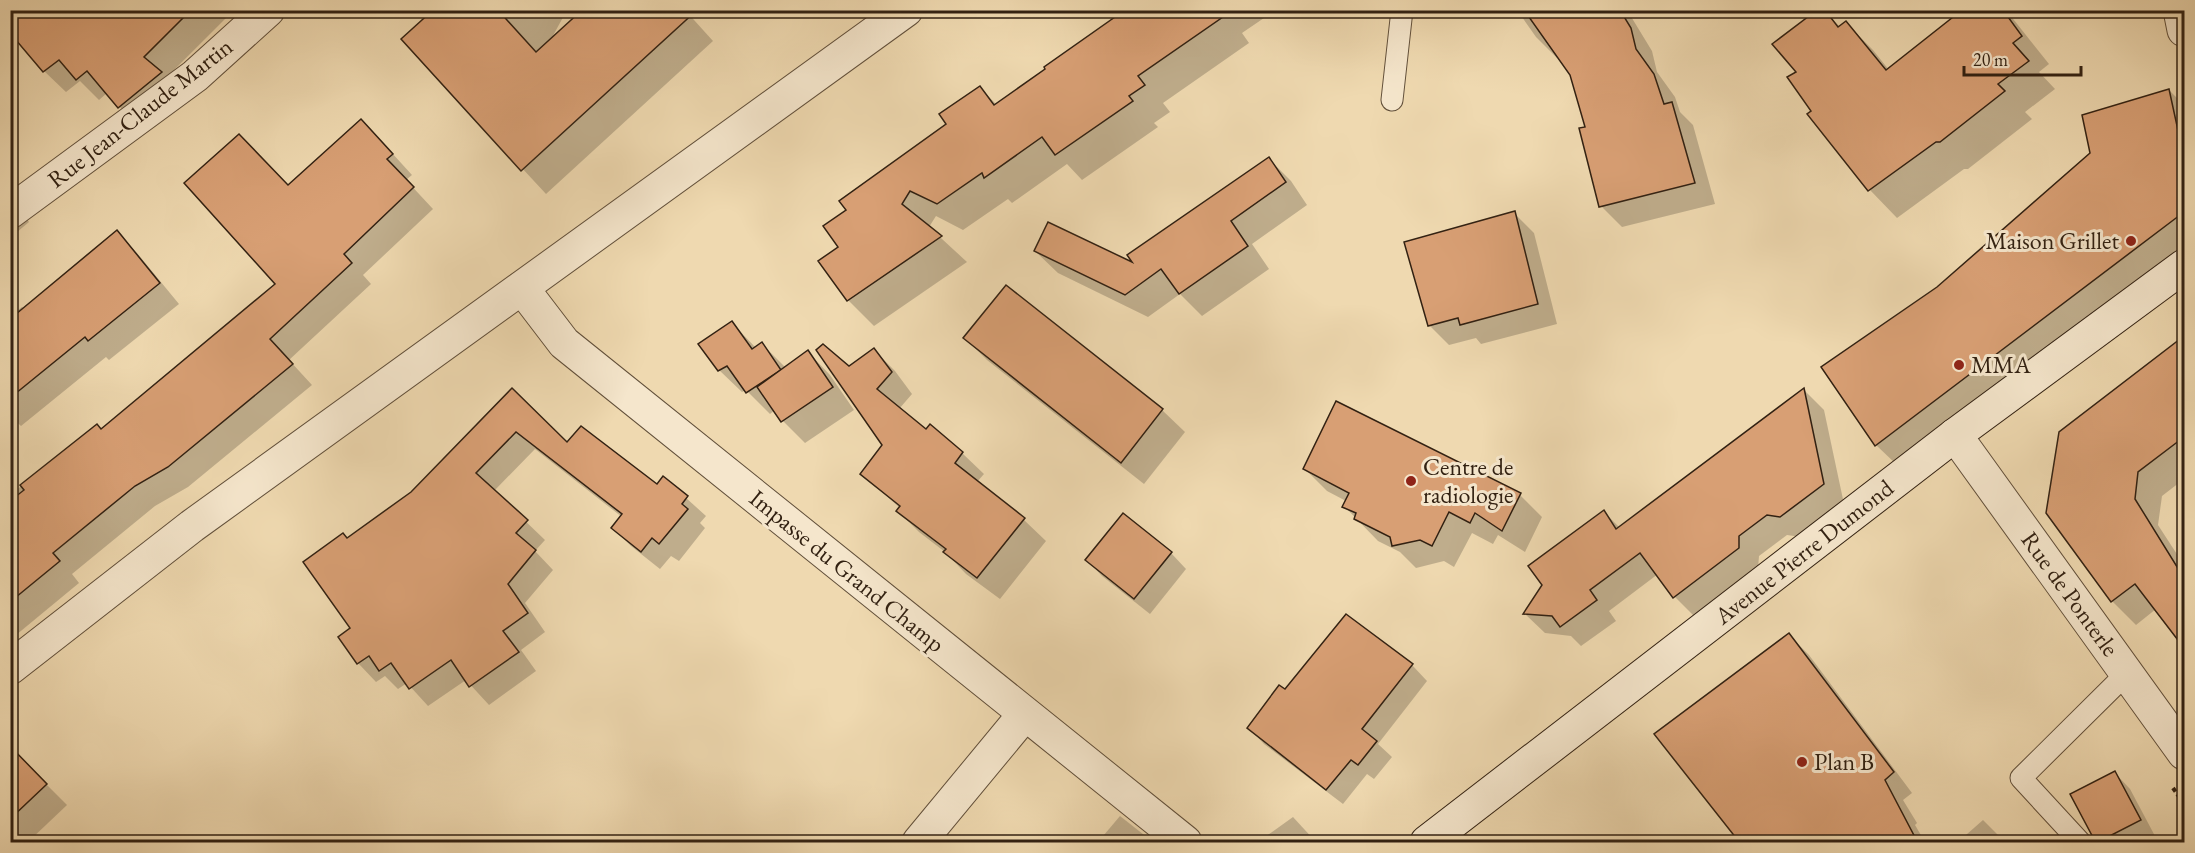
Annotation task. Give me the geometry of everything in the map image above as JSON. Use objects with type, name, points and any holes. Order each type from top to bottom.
[{"type":"street","name":"Rue Jean-Claude Martin","points":[[10,212],[195,76],[268,10]]},
{"type":"street","points":[[10,668],[192,526],[906,10]]},
{"type":"street","points":[[2180,10],[2184,30]]},
{"type":"street","name":"Avenue Pierre Dumond","points":[[1427,843],[1955,435],[2184,266]]},
{"type":"street","name":"Impasse du Grand Champ","points":[[522,288],[564,343],[1185,843]]},
{"type":"street","name":"Rue de Ponterle","points":[[1955,435],[2184,753]]},
{"type":"street","points":[[920,843],[1024,715]]},
{"type":"lane","points":[[1392,100],[1402,10]]},
{"type":"lane","points":[[2080,843],[2021,778],[2127,673]]},
{"type":"building","points":[[10,10],[191,10],[144,57],[162,72],[118,108],[87,71],[76,80],[59,60],[43,72],[10,33]]},
{"type":"building","points":[[433,10],[498,10],[536,52],[582,10],[697,10],[521,171],[401,39]]},
{"type":"building","points":[[1125,10],[1233,10],[1138,76],[1145,85],[1129,96],[1133,101],[1055,155],[1042,137],[984,178],[982,173],[937,204],[910,191],[902,204],[942,236],[847,301],[818,261],[838,247],[823,226],[846,210],[839,201],[946,124],[939,114],[980,86],[994,105]]},
{"type":"building","points":[[1524,10],[1620,10],[1631,28],[1636,49],[1654,74],[1664,104],[1672,102],[1695,183],[1599,207],[1579,128],[1585,127],[1570,75]]},
{"type":"building","points":[[1817,10],[1825,10],[1838,27],[1846,21],[1886,70],[1962,10],[2003,10],[2022,36],[2013,43],[2029,61],[1998,84],[2005,91],[1940,142],[1936,142],[1868,191],[1807,114],[1811,111],[1787,77],[1796,72],[1772,44]]},
{"type":"building","points":[[2169,89],[2184,158],[2184,212],[1875,446],[1821,367],[1937,287],[2090,153],[2082,115]]},
{"type":"building","points":[[361,119],[393,154],[387,159],[414,187],[344,254],[352,263],[270,339],[293,364],[168,467],[135,486],[53,553],[60,561],[10,602],[10,501],[24,490],[20,485],[97,424],[101,429],[275,284],[184,183],[239,134],[288,185]]},
{"type":"building","points":[[1269,157],[1286,182],[1231,221],[1248,246],[1179,294],[1161,269],[1125,295],[1034,251],[1048,222],[1132,262],[1127,255]]},
{"type":"building","points":[[1515,211],[1538,304],[1460,325],[1458,318],[1428,326],[1404,242]]},
{"type":"building","points":[[117,230],[160,283],[88,341],[85,337],[10,398],[10,319]]},
{"type":"building","points":[[1006,285],[1163,409],[1121,463],[963,338]]},
{"type":"building","points":[[732,321],[752,349],[762,342],[781,370],[746,393],[727,366],[718,371],[698,344]]},
{"type":"building","points":[[2184,336],[2184,437],[2138,472],[2135,499],[2184,578],[2184,648],[2135,584],[2111,602],[2046,513],[2059,432]]},
{"type":"building","points":[[823,344],[849,366],[874,348],[892,372],[877,389],[926,429],[930,424],[963,452],[955,463],[1025,518],[977,578],[943,552],[946,549],[896,511],[900,506],[860,474],[882,445],[816,350]]},
{"type":"building","points":[[808,350],[833,387],[781,422],[757,387]]},
{"type":"building","points":[[512,388],[567,442],[581,426],[657,484],[663,476],[688,496],[682,504],[688,509],[659,544],[652,538],[641,552],[611,528],[622,514],[516,432],[476,473],[528,520],[516,533],[536,550],[508,584],[528,613],[503,631],[519,652],[469,687],[451,660],[409,689],[391,663],[379,671],[369,656],[357,664],[338,637],[350,628],[303,562],[343,533],[347,538],[411,492]]},
{"type":"building","points":[[1804,388],[1824,484],[1780,517],[1767,515],[1739,536],[1739,548],[1673,598],[1640,553],[1590,590],[1597,600],[1560,627],[1552,616],[1523,614],[1542,585],[1528,566],[1604,510],[1616,529]]},
{"type":"building","name":"Centre de radiologie","points":[[1336,401],[1521,493],[1502,531],[1475,513],[1470,523],[1449,512],[1432,546],[1420,540],[1392,546],[1390,537],[1354,519],[1356,513],[1342,507],[1349,493],[1303,469]]},
{"type":"building","points":[[1123,513],[1172,552],[1134,599],[1085,560]]},
{"type":"building","points":[[1346,614],[1413,664],[1362,729],[1377,741],[1358,765],[1351,760],[1326,790],[1247,728],[1279,685],[1285,689]]},
{"type":"building","points":[[1789,633],[1894,772],[1885,780],[1918,843],[1740,843],[1654,734]]},
{"type":"building","points":[[10,746],[47,784],[10,819]]},
{"type":"building","points":[[2115,771],[2141,820],[2096,843],[2070,794]]},
{"type":"place","name":"Maison Grillet","points":[[2131,241]]},
{"type":"place","name":"MMA","points":[[1959,365]]},
{"type":"place","name":"Centre de radiologie","points":[[1411,481]]},
{"type":"place","name":"Plan B","points":[[1802,762]]}]
